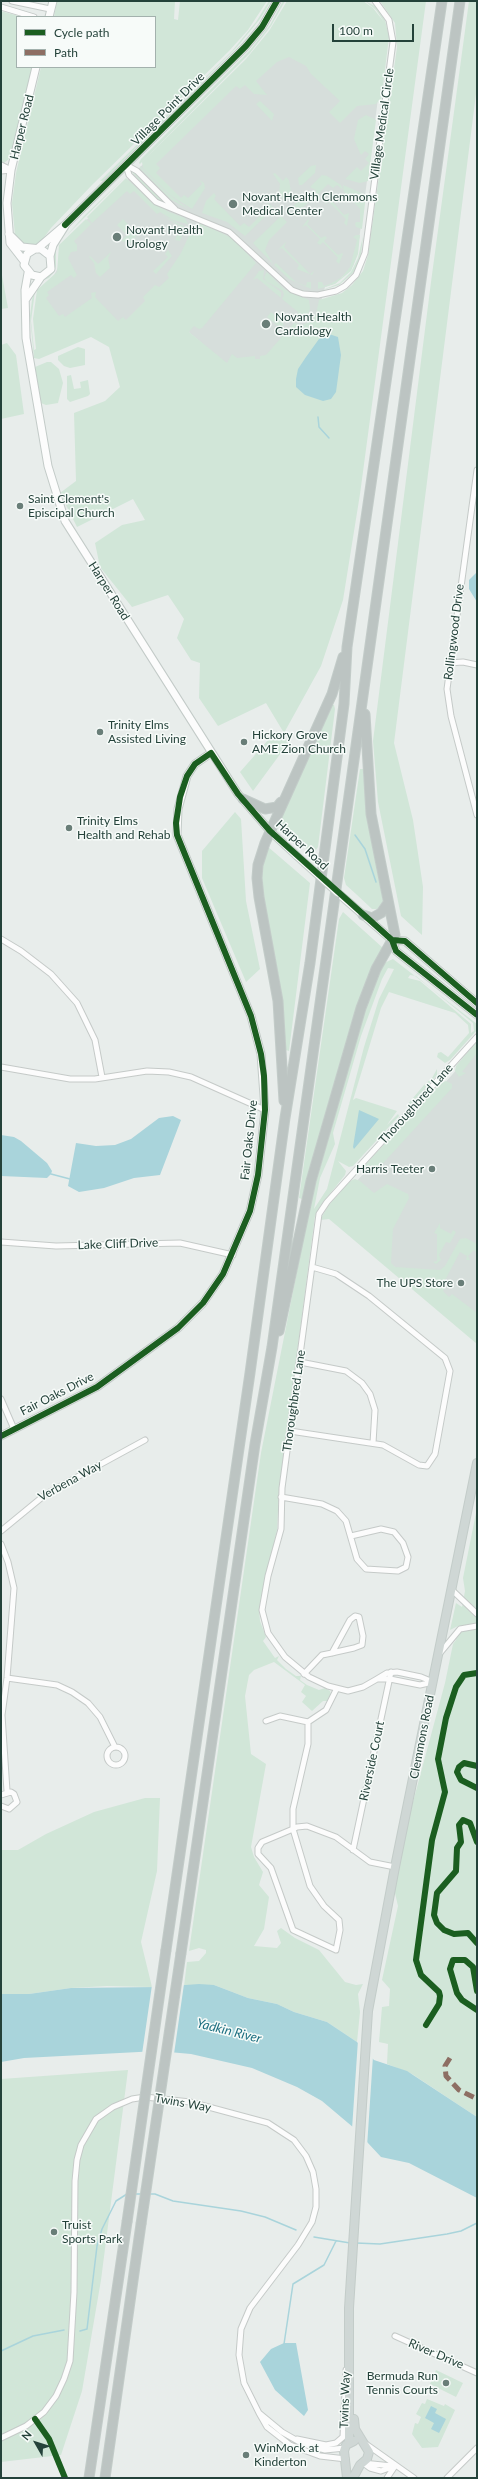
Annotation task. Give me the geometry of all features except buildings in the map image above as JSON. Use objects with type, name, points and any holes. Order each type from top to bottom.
[{"type":"highway","points":[[285,1118],[278,1001],[257,878],[260,855],[332,694],[347,647],[354,611],[442,1]]},
{"type":"highway","points":[[104,2478],[254,1452],[272,1347],[460,1]]},
{"type":"highway","points":[[89,2478],[249,1381],[285,1118],[314,932],[344,704],[347,647]]},
{"type":"highway","points":[[272,1347],[278,1333],[313,1175],[361,1008],[374,973],[388,951],[395,935],[375,842],[368,790],[363,704]]},
{"type":"highway","points":[[243,799],[255,806],[271,810],[277,807],[284,799]]},
{"type":"highway","points":[[363,915],[372,918],[381,913],[388,903]]},
{"type":"main road","points":[[48,16],[52,1]]},
{"type":"main road","name":"Village Point Drive","points":[[36,249],[65,225],[246,46],[262,27],[278,1]]},
{"type":"main road","name":"Harper Road","points":[[24,261],[10,243],[6,203],[11,170],[36,68]]},
{"type":"main road","name":"Village Point Drive","points":[[50,256],[53,245],[63,233],[65,225]]},
{"type":"main road","points":[[9,234],[22,247],[45,250],[50,256],[51,269],[40,277],[26,299]]},
{"type":"main road","points":[[36,249],[27,254],[24,261],[28,273],[40,277]]},
{"type":"main road","name":"Harper Road","points":[[28,273],[26,338],[48,466],[58,504],[76,539],[211,753],[243,799],[270,831],[392,940],[396,952],[477,1015]]},
{"type":"main road","name":"Fair Oaks Drive","points":[[1,1436],[14,1428],[97,1387],[178,1328],[203,1303],[223,1274],[233,1255],[250,1212],[258,1175],[265,1110],[261,1054],[253,1023],[177,835],[178,809],[187,776],[195,764],[211,753]]},
{"type":"main road","name":"Harper Road","points":[[392,940],[405,941],[477,1003]]},
{"type":"main road","name":"Clemmons Road","points":[[351,2405],[349,2308],[368,2011],[395,1867],[477,1463]]},
{"type":"main road","points":[[351,2405],[355,2429],[364,2443],[368,2456],[353,2478]]},
{"type":"main road","points":[[347,2478],[346,2460],[351,2405]]},
{"type":"main road","points":[[347,2445],[355,2440],[364,2443]]},
{"type":"main road","points":[[346,2460],[351,2464],[362,2464]]},
{"type":"street","points":[[12,1],[50,9]]},
{"type":"street","name":"Village Medical Circle","points":[[126,166],[129,175],[156,202],[165,208],[175,209],[229,232],[287,286],[297,292],[308,295],[326,294],[345,286],[360,267],[365,253],[393,42],[389,20],[375,1]]},
{"type":"street","points":[[19,13],[22,3]]},
{"type":"street","points":[[1,7],[30,16]]},
{"type":"street","points":[[1,165],[11,170]]},
{"type":"street","name":"Village Medical Circle","points":[[126,166],[137,171],[175,209]]},
{"type":"street","points":[[1,171],[11,170]]},
{"type":"street","name":"Rollingwood Drive","points":[[477,470],[475,499],[449,663],[447,688],[451,716],[477,815]]},
{"type":"street","points":[[449,663],[463,662],[477,665]]},
{"type":"street","points":[[1,939],[21,951],[50,974],[77,1004],[94,1040],[102,1077]]},
{"type":"street","name":"Thoroughbred Lane","points":[[432,1682],[420,1685],[390,1679],[377,1679],[357,1689],[336,1690],[304,1674],[282,1653],[269,1636],[263,1620],[268,1576],[281,1529],[281,1497],[300,1362],[317,1219],[323,1207],[477,1037]]},
{"type":"street","points":[[1,1067],[70,1079],[102,1077],[147,1071],[168,1072],[191,1077],[265,1110]]},
{"type":"street","name":"Lake Cliff Drive","points":[[1,1242],[56,1246],[180,1243],[233,1255]]},
{"type":"street","points":[[290,1431],[372,1443],[392,1449],[419,1466],[430,1464],[435,1454],[450,1367],[445,1358],[365,1293],[336,1274],[312,1267]]},
{"type":"street","points":[[300,1362],[346,1371],[362,1383],[370,1394],[375,1410],[372,1443]]},
{"type":"street","points":[[1,1399],[14,1428]]},
{"type":"street","name":"Verbena Way","points":[[1,1531],[46,1494],[145,1440]]},
{"type":"street","points":[[281,1497],[332,1507],[344,1518],[351,1536],[357,1559],[366,1569],[398,1571],[406,1567],[408,1557],[403,1543],[394,1532],[381,1530],[351,1536]]},
{"type":"street","points":[[1,1544],[8,1562],[14,1588],[7,1678],[2,1715],[7,1791]]},
{"type":"street","points":[[451,1589],[477,1614]]},
{"type":"street","points":[[304,1674],[319,1656],[332,1653],[362,1645],[363,1636],[359,1617],[355,1616],[350,1620],[332,1653]]},
{"type":"street","points":[[439,1656],[460,1629],[477,1626]]},
{"type":"street","points":[[377,1679],[391,1672],[421,1677],[432,1682]]},
{"type":"street","name":"Riverside Court","points":[[353,1850],[391,1672]]},
{"type":"street","points":[[7,1678],[57,1685],[72,1692],[88,1703],[100,1717],[115,1747]]},
{"type":"street","points":[[266,1721],[274,1717],[286,1716],[308,1722],[326,1710],[336,1690]]},
{"type":"street","points":[[308,1722],[308,1744],[293,1809],[293,1829],[310,1886],[324,1906],[340,1922],[336,1950],[293,1930],[271,1868],[258,1854],[258,1848],[262,1842],[293,1829],[307,1826],[342,1841],[370,1862],[395,1867]]},
{"type":"street","points":[[1,1795],[7,1791]]},
{"type":"street","points":[[1,1806],[8,1809],[15,1805],[14,1794],[7,1791]]},
{"type":"street","name":"Twins Way","points":[[1,2438],[26,2426],[44,2412],[59,2390],[70,2361],[73,2332],[75,2180],[77,2160],[81,2145],[96,2119],[112,2107],[132,2099],[145,2097],[190,2102],[268,2123],[294,2140],[306,2156],[314,2172],[316,2207],[312,2222],[298,2245],[250,2308],[242,2329],[239,2355],[244,2383],[267,2427],[290,2445],[320,2456],[346,2460]]},
{"type":"street","name":"Twins Way","points":[[292,2438],[326,2445],[336,2443],[343,2437],[349,2333]]},
{"type":"street","name":"River Drive","points":[[395,2336],[477,2373]]},
{"type":"street","name":"Twins Way","points":[[259,2413],[292,2438],[303,2444],[317,2448],[334,2450],[347,2445]]},
{"type":"street","points":[[364,2443],[390,2459],[394,2466]]},
{"type":"street","points":[[447,2478],[477,2448]]},
{"type":"street","points":[[362,2464],[394,2466],[414,2478]]},
{"type":"street","points":[[387,2478],[394,2466]]},
{"type":"shaded area","name":"Novant Health Clemmons Medical Center","points":[[274,30],[378,99],[357,255],[353,266],[336,283],[325,287],[317,317],[262,362],[227,365],[184,328],[136,323],[62,323],[42,304],[46,290],[60,264],[60,246],[257,52]]},
{"type":"shaded area","points":[[477,1047],[477,1319],[390,1264],[356,1182]]},
{"type":"green space","points":[[57,1],[175,1],[174,19],[178,20],[180,1],[267,1],[248,30],[229,51],[92,185],[51,228],[42,240],[44,242],[42,244],[29,247],[19,241],[15,235],[12,203],[16,173],[41,68],[156,68],[156,16],[54,16]]},
{"type":"green space","points":[[269,1],[271,1],[260,19],[237,47],[103,181],[100,181],[232,51],[256,22]]},
{"type":"green space","points":[[283,1],[285,1],[271,26],[250,53],[140,164],[141,159],[250,50],[270,25]]},
{"type":"green space","points":[[287,1],[363,1],[373,8],[384,22],[376,10],[365,1],[375,6],[385,20],[389,37],[381,102],[378,103],[379,100],[376,104],[357,106],[340,123],[329,112],[340,101],[311,74],[306,66],[289,57],[277,62],[256,81],[267,95],[254,94],[245,85],[240,89],[236,86],[156,164],[160,168],[156,173],[181,198],[184,195],[188,198],[202,184],[200,180],[204,183],[205,188],[192,209],[170,195],[143,168],[142,162],[246,59],[269,31]]},
{"type":"green space","points":[[380,1],[426,1],[360,494],[343,600],[321,666],[284,733],[266,703],[218,726],[199,698],[200,663],[191,660],[177,638],[184,619],[168,595],[132,607],[100,567],[95,543],[122,525],[145,520],[133,499],[77,527],[60,493],[76,481],[74,413],[105,401],[120,387],[109,347],[91,337],[39,359],[34,358],[30,316],[32,300],[35,288],[41,280],[50,275],[54,270],[54,254],[56,249],[56,266],[54,272],[49,278],[41,281],[35,291],[31,321],[34,350],[36,349],[33,319],[37,290],[57,272],[59,245],[86,219],[91,224],[74,241],[77,245],[77,251],[71,252],[68,258],[77,275],[74,278],[71,275],[47,292],[49,295],[46,298],[59,316],[63,314],[65,317],[92,298],[91,293],[96,292],[95,297],[118,321],[123,317],[126,320],[145,301],[143,297],[155,285],[159,287],[169,278],[167,274],[181,253],[192,229],[197,230],[200,223],[232,238],[256,263],[202,328],[199,329],[194,326],[189,332],[227,363],[232,354],[237,358],[255,356],[255,359],[260,359],[260,356],[266,355],[294,323],[302,325],[312,321],[316,314],[319,300],[342,293],[352,285],[363,271],[368,255],[397,47],[395,23]]},
{"type":"green space","points":[[469,1],[477,1],[477,86],[394,743],[413,820],[423,887],[422,935],[401,916],[378,802],[373,741],[431,282]]},
{"type":"green space","points":[[1,11],[18,16],[16,16],[16,68],[34,68],[10,158],[4,163],[1,163]]},
{"type":"green space","points":[[260,101],[274,114],[272,121],[256,104]]},
{"type":"green space","points":[[366,115],[376,120],[368,181],[360,183],[345,179],[357,167],[361,171],[369,163],[365,159],[369,154],[365,151],[361,155],[354,139],[358,120]]},
{"type":"green space","points":[[316,165],[315,173],[302,185],[299,185],[298,178],[311,166]]},
{"type":"green space","points":[[140,166],[168,194],[190,210],[170,199],[140,168]]},
{"type":"green space","points":[[132,172],[134,172],[166,204],[154,197]]},
{"type":"green space","points":[[275,173],[283,181],[286,177],[289,180],[291,192],[283,199],[279,194],[280,184],[273,174]]},
{"type":"green space","points":[[322,175],[327,176],[341,185],[343,190],[337,185],[333,188],[328,184],[316,196],[316,190],[310,187]]},
{"type":"green space","points":[[124,178],[66,236],[84,216]]},
{"type":"green space","points":[[126,178],[153,203],[169,212],[185,218],[188,224],[173,220],[160,212],[157,214],[134,191],[130,194],[127,191],[92,223],[87,217]]},
{"type":"green space","points":[[343,185],[366,195],[362,229],[356,227],[355,224],[356,222],[360,222],[360,209],[344,192]]},
{"type":"green space","points":[[214,193],[216,196],[214,199],[240,226],[244,223],[249,227],[269,207],[267,202],[274,208],[245,236],[227,222],[202,213],[206,201]]},
{"type":"green space","points":[[314,194],[316,196],[297,212],[292,207],[303,197],[302,195],[311,197]]},
{"type":"green space","points":[[331,196],[331,200],[344,215],[349,213],[347,226],[344,223],[346,219],[329,202],[325,204]]},
{"type":"green space","points":[[160,214],[185,227],[180,241],[175,240],[180,226]]},
{"type":"green space","points":[[281,216],[287,222],[269,240],[265,250],[273,264],[253,243]]},
{"type":"green space","points":[[123,219],[137,234],[132,243],[121,241],[127,235],[117,225]]},
{"type":"green space","points":[[308,219],[309,221],[307,224],[321,238],[325,236],[327,238],[324,241],[338,255],[343,254],[339,264],[336,261],[338,258],[323,242],[320,245],[317,243],[320,239],[306,225],[302,227]]},
{"type":"green space","points":[[360,235],[358,254],[351,271],[335,284],[318,289],[318,282],[322,282],[324,286],[330,284],[342,277],[350,267],[357,240],[353,237]]},
{"type":"green space","points":[[363,236],[361,255],[354,272],[339,285],[320,291],[340,283],[351,272],[358,258]]},
{"type":"green space","points":[[286,242],[284,247],[310,274],[314,271],[312,275],[297,269],[299,265],[282,248],[278,250]]},
{"type":"green space","points":[[168,250],[172,256],[156,274],[153,271],[168,257],[165,254]]},
{"type":"green space","points":[[111,252],[108,258],[110,268],[100,277],[96,273],[94,263],[89,257],[90,256],[98,264]]},
{"type":"green space","points":[[276,263],[296,282],[306,286],[307,282],[311,282],[311,289],[289,279],[274,265]]},
{"type":"green space","points":[[1,270],[8,308],[1,309]]},
{"type":"green space","points":[[264,270],[263,279],[281,292],[281,298],[257,278],[253,280],[259,271]]},
{"type":"green space","points":[[267,272],[284,289],[309,300],[310,308],[308,315],[303,318],[296,317],[298,312],[282,299],[284,295],[283,291],[266,281],[264,277]]},
{"type":"green space","points":[[271,312],[283,322],[284,331],[282,333],[283,330],[267,317]]},
{"type":"green space","points":[[7,343],[16,355],[24,414],[1,419],[1,345]]},
{"type":"green space","points":[[78,347],[85,349],[85,365],[70,368],[64,366],[58,360],[58,356]]},
{"type":"green space","points":[[51,362],[59,369],[63,383],[58,403],[46,405],[41,403],[35,367]]},
{"type":"green space","points":[[71,375],[74,389],[81,388],[80,382],[88,380],[90,394],[70,402],[67,399],[67,376]]},
{"type":"green space","points":[[332,705],[334,705],[335,709],[318,847],[313,854],[283,829],[280,821]]},
{"type":"green space","points":[[276,731],[289,742],[253,791],[240,772]]},
{"type":"green space","points":[[360,769],[363,769],[367,817],[382,889],[383,901],[377,909],[372,909],[346,885],[344,878]]},
{"type":"green space","points":[[235,812],[241,819],[246,901],[260,969],[246,982],[202,878],[202,851]]},
{"type":"green space","points":[[267,846],[310,883],[289,1051],[286,1050],[279,978],[261,885],[262,862]]},
{"type":"green space","points":[[343,912],[383,948],[353,1027],[333,1088],[302,1199],[299,1198],[339,919]]},
{"type":"green space","points":[[393,959],[415,976],[410,975],[408,978],[420,981],[471,1024],[471,1033],[474,1031],[473,1023],[432,989],[477,1024],[477,1030],[450,1060],[445,1063],[437,1057],[438,1053],[441,1052],[448,1057],[469,1033],[468,1025],[455,1013],[389,992],[381,1008],[353,1100],[356,1098],[397,1111],[387,1125],[398,1114],[399,1116],[353,1166],[349,1167],[338,1161],[346,1171],[345,1175],[321,1205],[315,1216],[279,1490],[277,1530],[259,1609],[260,1621],[266,1637],[263,1641],[275,1658],[279,1656],[277,1660],[296,1676],[301,1676],[300,1680],[307,1685],[319,1690],[325,1688],[330,1691],[331,1695],[328,1701],[323,1701],[312,1711],[302,1702],[306,1696],[301,1692],[305,1685],[274,1662],[254,1670],[249,1675],[245,1696],[251,1754],[266,1764],[251,1847],[254,1857],[263,1872],[259,1885],[269,1897],[264,1929],[254,1946],[277,1948],[281,1943],[277,1931],[281,1928],[295,1938],[319,1950],[345,1982],[356,1985],[363,1984],[358,1994],[360,2012],[357,2042],[327,2022],[294,2012],[277,2004],[248,1998],[214,1985],[184,1986],[187,1962],[199,1961],[206,1953],[206,1950],[199,1948],[189,1951],[261,1453],[312,1196],[370,993],[382,964]],"holes":[[[388,968],[394,969],[379,999],[364,1047],[327,1189],[314,1209],[320,1178],[335,1144],[333,1133],[361,1036],[382,979]]]},
{"type":"green space","points":[[477,1041],[477,1053],[462,1072],[466,1073],[459,1077],[455,1071],[456,1066]]},
{"type":"green space","points":[[437,1069],[437,1075],[411,1104],[407,1105],[432,1078]]},
{"type":"green space","points":[[446,1081],[452,1084],[452,1088],[375,1172],[371,1174],[365,1173],[364,1166],[441,1083]]},
{"type":"green space","points":[[355,1179],[360,1181],[374,1193],[387,1184],[408,1194],[409,1198],[393,1229],[391,1263],[395,1267],[440,1270],[445,1266],[460,1239],[466,1238],[477,1244],[477,1253],[474,1250],[468,1256],[470,1260],[466,1260],[467,1256],[460,1252],[442,1286],[445,1288],[443,1291],[449,1297],[452,1294],[477,1313],[477,1344],[329,1219],[320,1220],[328,1206],[350,1181]]},
{"type":"green space","points":[[440,1223],[440,1228],[451,1234],[453,1230],[456,1232],[450,1243],[446,1242],[439,1255],[441,1260],[436,1264],[433,1262],[437,1261],[437,1234],[434,1233]]},
{"type":"green space","points":[[477,1508],[477,2117],[412,2074],[387,2064],[388,2044],[379,2042],[382,2007],[389,2006],[390,1989],[382,1980],[398,1906],[392,1880],[445,1683],[453,1644],[456,1640],[458,1626],[450,1630],[456,1603],[462,1607],[465,1591],[463,1578]]},
{"type":"green space","points":[[145,1798],[160,1798],[157,1871],[141,1942],[152,1987],[107,1986],[71,1988],[29,1994],[1,1994],[1,1850],[18,1850],[46,1834],[94,1812]]},
{"type":"green space","name":"Truist Sports Park","points":[[128,2070],[101,2280],[82,2391],[61,2455],[1,2462],[1,2079]]},
{"type":"green space","name":"Bermuda Run Tennis Courts","points":[[436,2370],[463,2383],[456,2397],[430,2384]]},
{"type":"green space","points":[[427,2399],[444,2406],[445,2404],[455,2410],[438,2447],[422,2448],[412,2434],[415,2423],[418,2424],[421,2417],[416,2414],[422,2403],[425,2404]]},
{"type":"water","points":[[329,334],[338,337],[341,355],[336,392],[331,399],[323,401],[305,395],[296,387],[296,379],[298,369],[319,339]]},
{"type":"water","points":[[477,572],[477,602],[469,589],[469,580]]},
{"type":"water","points":[[359,1110],[379,1119],[354,1149],[353,1147]]},
{"type":"water","points":[[173,1116],[181,1120],[160,1175],[134,1178],[104,1188],[79,1192],[68,1186],[76,1143],[96,1146],[115,1145],[131,1139],[159,1118]]},
{"type":"water","points":[[1,1135],[14,1137],[21,1141],[47,1163],[52,1171],[51,1174],[47,1178],[1,1176]]},
{"type":"water","name":"Yadkin River","points":[[199,1984],[214,1985],[248,1998],[277,2004],[294,2012],[327,2022],[357,2042],[374,2060],[407,2071],[477,2117],[477,2198],[409,2163],[381,2157],[354,2128],[322,2101],[297,2087],[252,2068],[191,2054],[158,2051],[24,2058],[1,2062],[1,1994],[29,1994],[71,1988],[158,1987]]},
{"type":"water","points":[[284,2343],[296,2343],[308,2410],[304,2416],[275,2390],[260,2362],[271,2349]]},
{"type":"water","points":[[431,2406],[437,2409],[435,2413],[446,2419],[439,2433],[431,2429],[434,2423],[425,2418]]},
{"type":"pier","points":[[184,1984],[174,2054],[142,2054],[152,1985]]},
{"type":"pier","points":[[358,2040],[373,2056],[367,2147],[352,2129]]},
{"type":"waterway","points":[[318,417],[319,427],[329,438]]},
{"type":"waterway","points":[[355,835],[365,849],[376,882]]},
{"type":"waterway","points":[[51,1174],[70,1179]]},
{"type":"waterway","points":[[80,2331],[87,2329],[97,2246],[102,2229],[116,2201],[127,2194]]},
{"type":"waterway","points":[[135,2194],[143,2194]]},
{"type":"waterway","points":[[149,2194],[155,2194],[173,2201],[241,2211],[265,2217],[296,2230]]},
{"type":"waterway","points":[[356,2243],[380,2244],[447,2234],[461,2231],[477,2223]]},
{"type":"waterway","points":[[314,2237],[350,2243]]},
{"type":"waterway","points":[[284,2344],[293,2284],[324,2265],[336,2241]]},
{"type":"waterway","points":[[1,2351],[33,2336],[64,2330]]},
{"type":"marked path","points":[[450,2058],[445,2066],[446,2076],[459,2090],[477,2099]]},
{"type":"cycle path","points":[[65,225],[246,46],[262,27],[277,1]]},
{"type":"cycle path","points":[[1,1436],[97,1387],[178,1328],[203,1303],[223,1274],[250,1211],[258,1175],[265,1110],[264,1076],[261,1054],[251,1016],[177,835],[176,823],[180,797],[187,776],[195,764],[211,753],[238,794],[270,831],[392,940],[396,951],[477,1015]]},
{"type":"cycle path","points":[[392,940],[405,941],[477,1003]]},
{"type":"cycle path","points":[[426,2025],[439,2004],[440,1996],[439,1992],[421,1975],[416,1960],[432,1840],[445,1792],[438,1759],[446,1718],[456,1687],[464,1675],[477,1673]]},
{"type":"cycle path","points":[[477,1766],[464,1763],[459,1767],[457,1772],[461,1780],[477,1788]]},
{"type":"cycle path","points":[[477,1842],[470,1823],[463,1820],[459,1825],[461,1842],[457,1848],[456,1871],[437,1893],[434,1915],[437,1923],[444,1930],[454,1934],[468,1933],[477,1943]]},
{"type":"cycle path","points":[[477,1991],[473,1967],[465,1960],[453,1960],[450,1969],[457,1993],[462,2000],[477,2010]]},
{"type":"cycle path","points":[[35,2419],[49,2439],[65,2478]]},
{"type":"place","name":"Novant Health Clemmons Medical Center","points":[[233,204]]},
{"type":"place","name":"Novant Health Urology","points":[[117,237]]},
{"type":"place","name":"Novant Health Cardiology","points":[[266,324]]},
{"type":"place","name":"Saint Clement's Episcipal Church","points":[[20,506]]},
{"type":"place","name":"Trinity Elms Assisted Living","points":[[100,732]]},
{"type":"place","name":"Hickory Grove AME Zion Church","points":[[244,742]]},
{"type":"place","name":"Trinity Elms Health and Rehab","points":[[69,828]]},
{"type":"place","name":"Harris Teeter","points":[[432,1169]]},
{"type":"place","name":"The UPS Store","points":[[461,1283]]},
{"type":"place","name":"Truist Sports Park","points":[[54,2232]]},
{"type":"place","name":"Bermuda Run Tennis Courts","points":[[446,2383]]},
{"type":"place","name":"WinMock at Kinderton","points":[[246,2455]]}]
